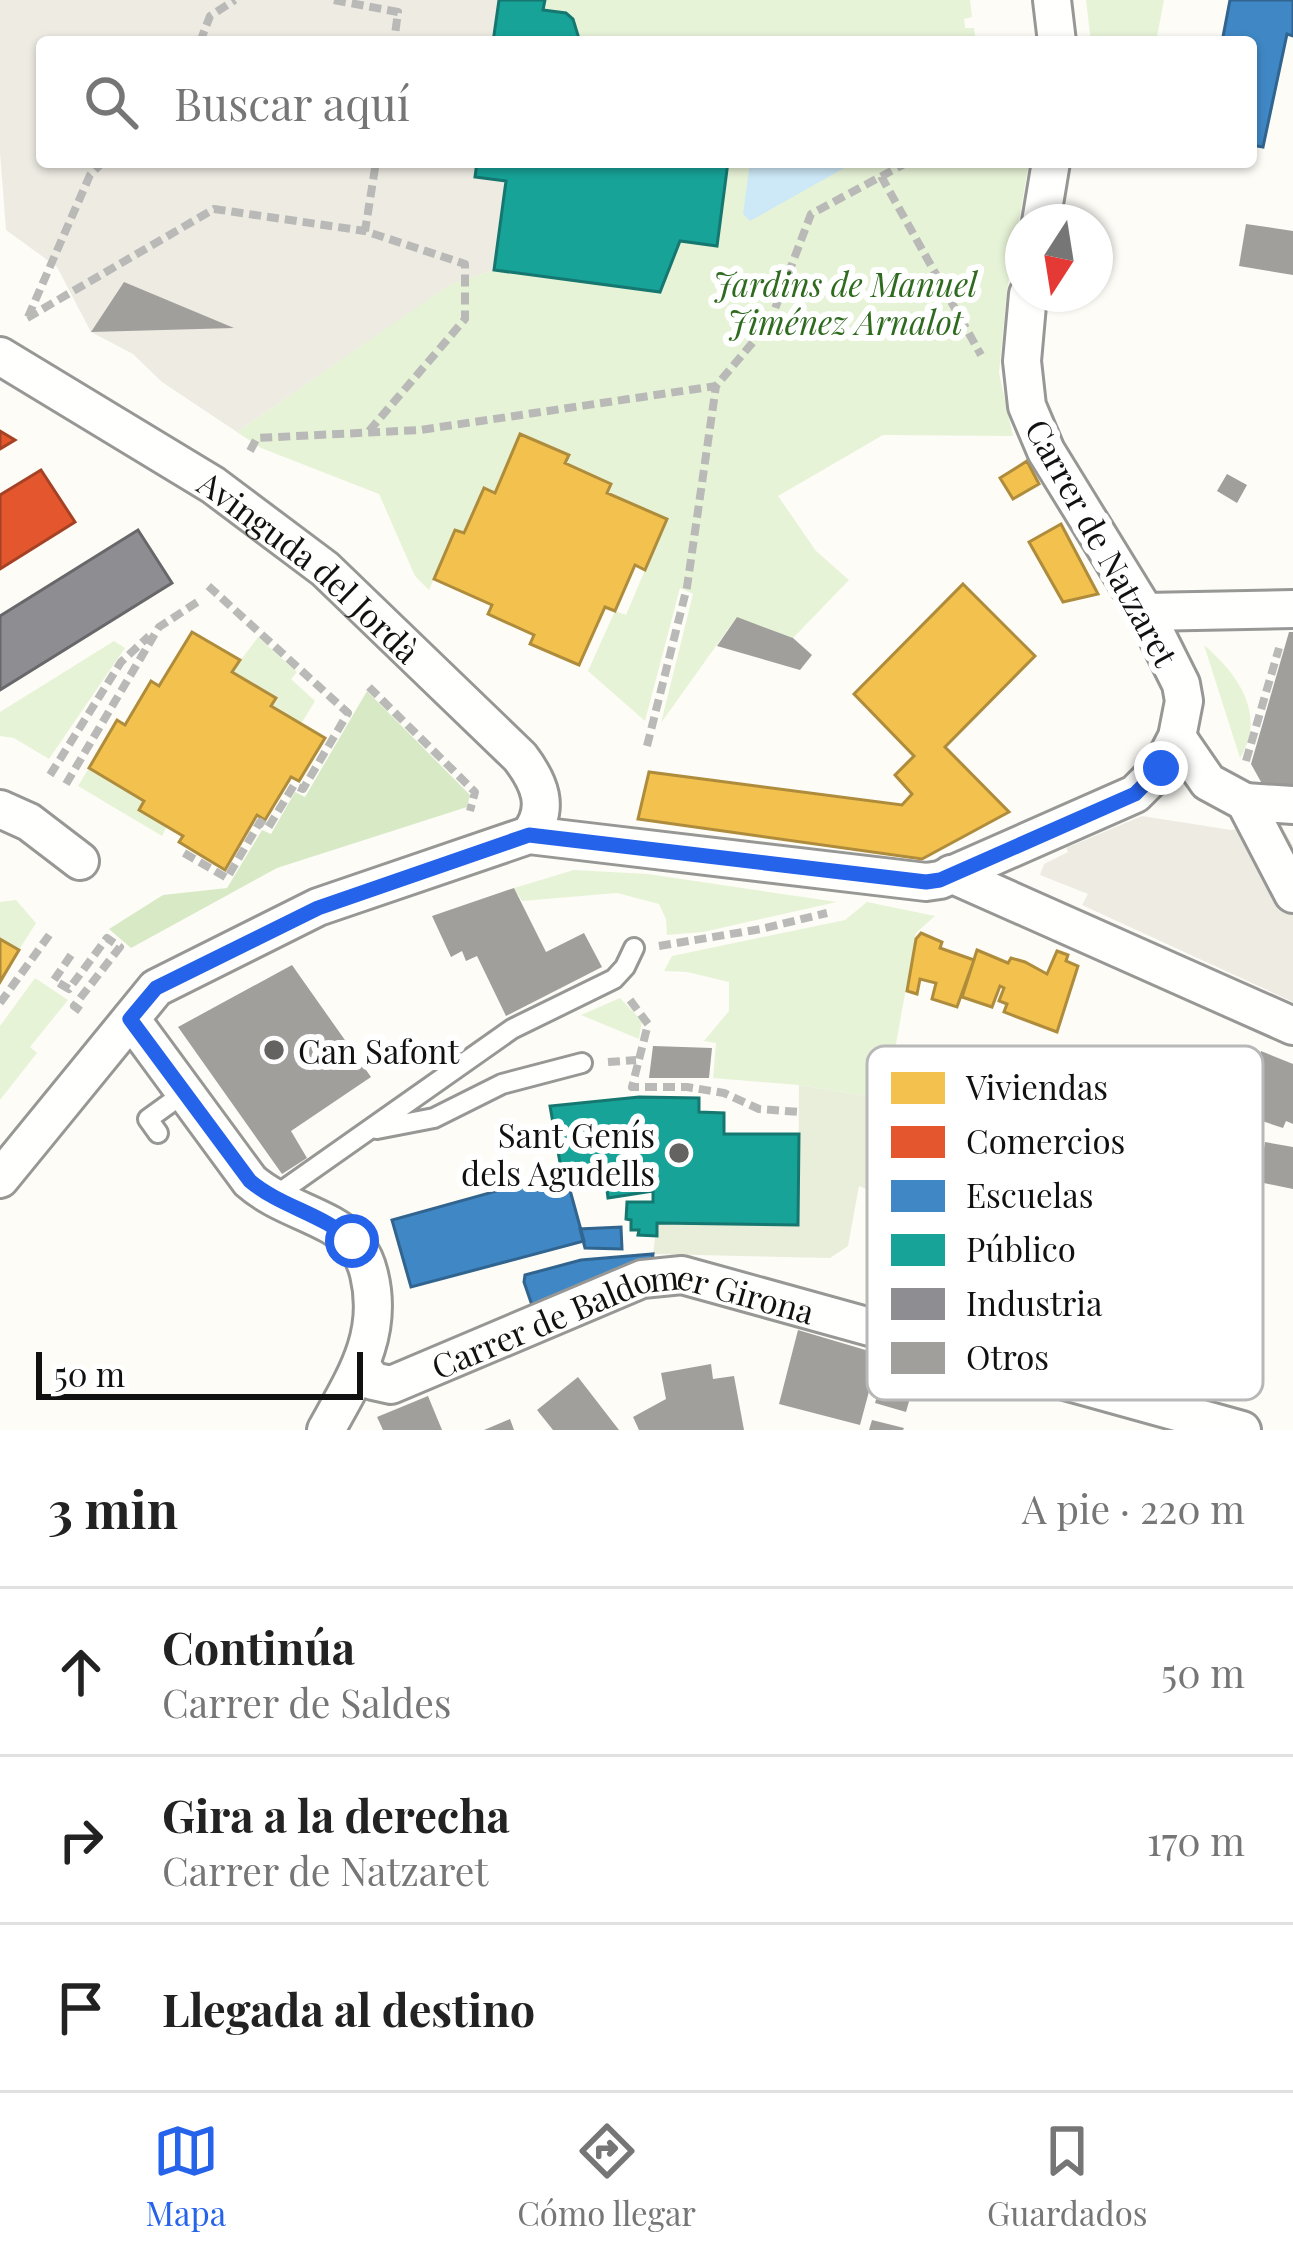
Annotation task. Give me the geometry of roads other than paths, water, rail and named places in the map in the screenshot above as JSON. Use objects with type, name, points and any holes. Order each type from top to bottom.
[{"type":"street","points":[[1052,0],[1056,36]]},
{"type":"street","points":[[1044,204],[1051,168]]},
{"type":"street","name":"Carrer de Natzaret","points":[[1026,312],[1022,361],[1028,406],[1046,451],[1145,612],[1181,684],[1184,701],[1177,737]]},
{"type":"street","name":"Avinguda del Jordà","points":[[0,356],[213,485],[325,569],[520,757],[538,780],[542,805],[538,824],[529,835]]},
{"type":"street","points":[[1145,612],[1289,619]]},
{"type":"street","points":[[0,1179],[156,988],[318,908],[529,835],[926,882],[1135,794],[1161,768],[1177,737],[1208,782],[1247,786],[1293,805]]},
{"type":"street","points":[[1247,786],[1293,894]]},
{"type":"street","points":[[0,809],[29,822],[80,861]]},
{"type":"street","points":[[951,874],[1293,1026]]},
{"type":"street","points":[[130,1019],[250,1181],[272,1198],[332,1225],[365,1259],[374,1322],[361,1366],[326,1430]]},
{"type":"street","name":"Carrer de Baldomer Girona","points":[[361,1366],[373,1382],[391,1384],[642,1280],[682,1275],[867,1326]]},
{"type":"street","name":"Carrer de Baldomer Girona","points":[[1134,1400],[1242,1430]]},
{"type":"lane","points":[[272,1198],[512,1029],[614,979],[634,948]]},
{"type":"lane","points":[[370,1131],[434,1118],[502,1084],[582,1063]]},
{"type":"lane","points":[[158,1133],[148,1119],[184,1093]]},
{"type":"water","points":[[749,168],[844,168],[750,221],[743,214]]},
{"type":"place","name":"Can Safont","points":[[274,1050]]},
{"type":"place","name":"Sant Genís dels Agudells","points":[[679,1153]]},
{"type":"park label","name":"Jardins de Manuel Jiménez Arnalot","points":[[845,302]]}]
